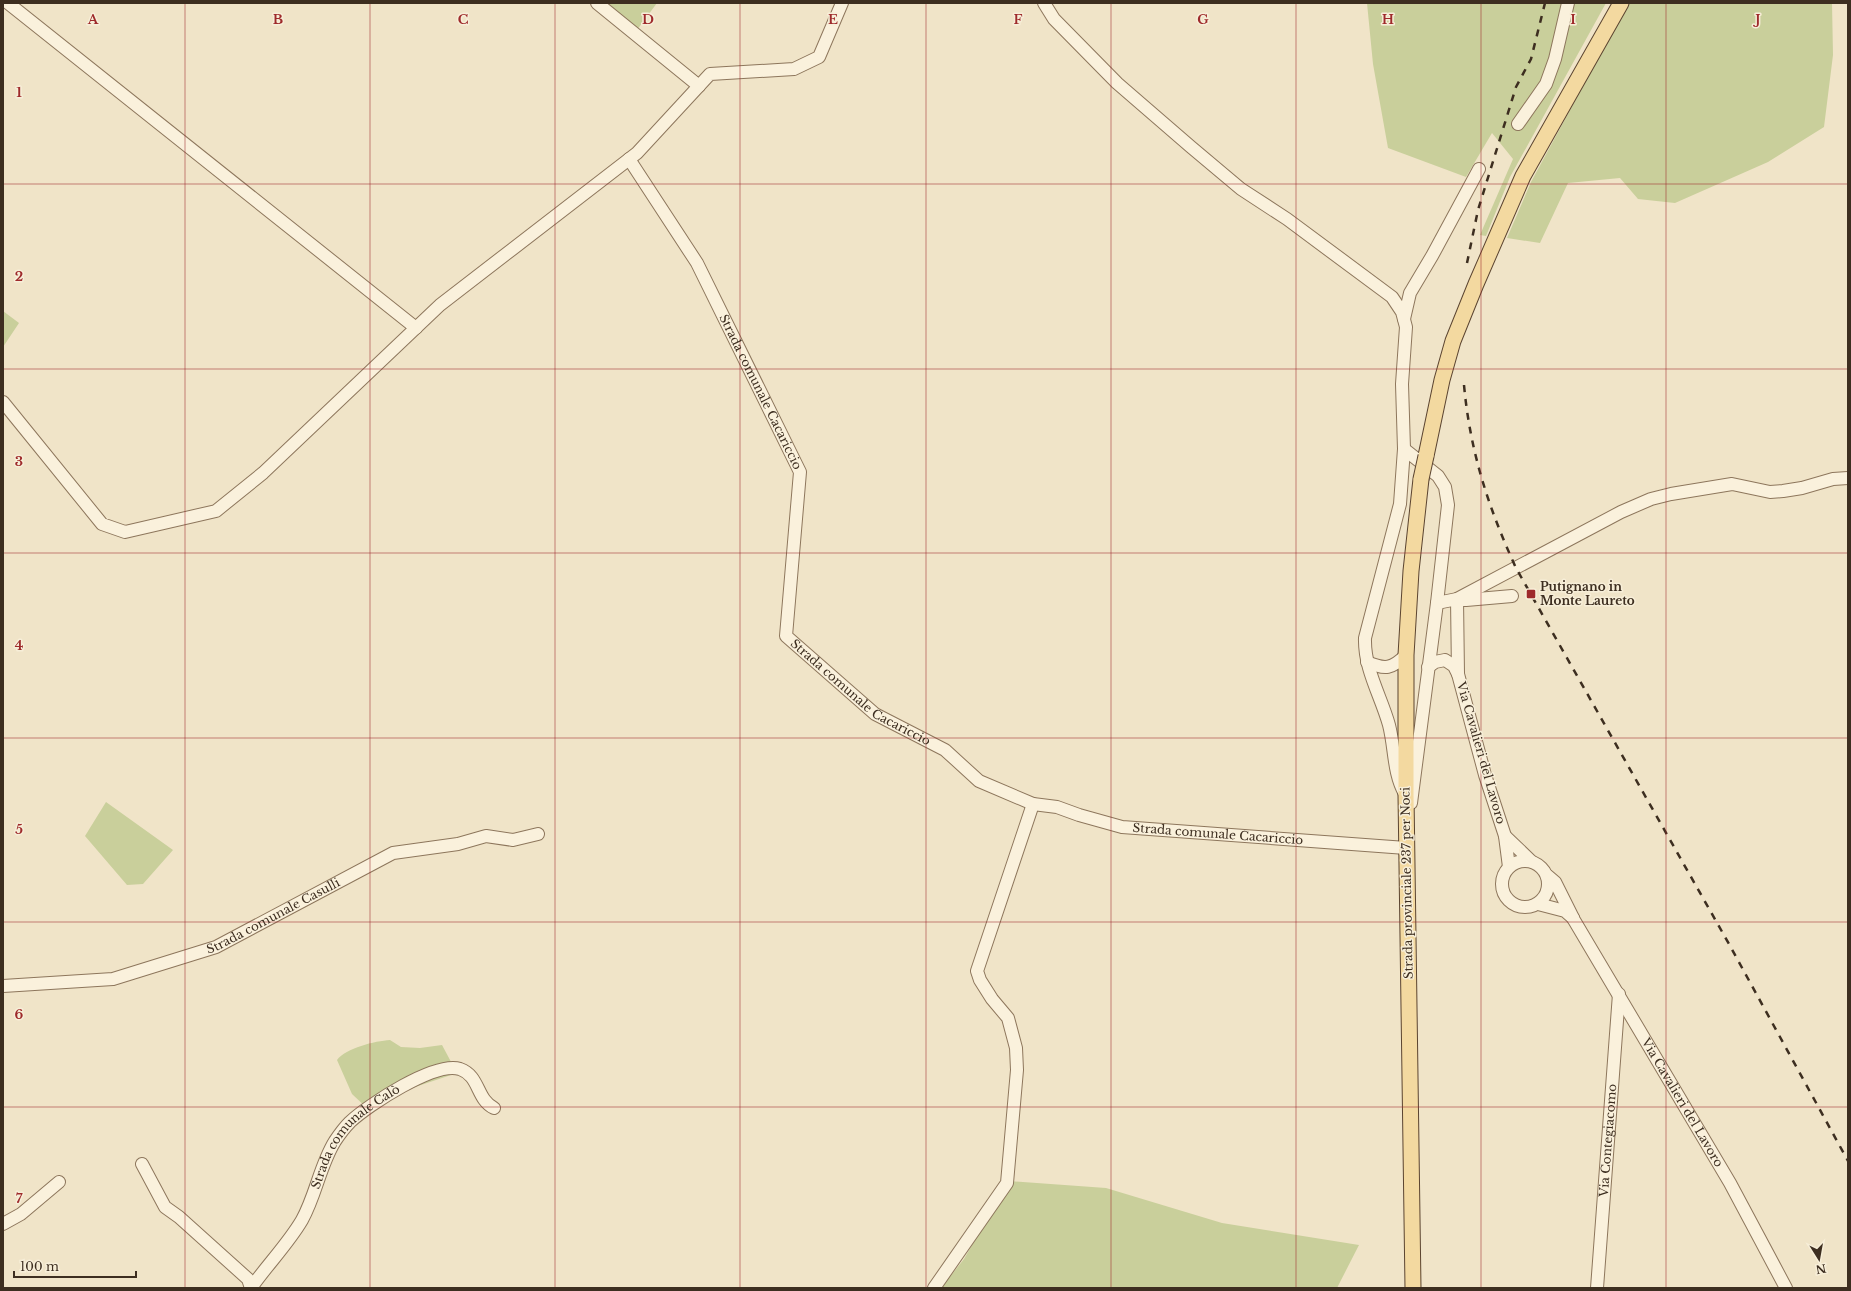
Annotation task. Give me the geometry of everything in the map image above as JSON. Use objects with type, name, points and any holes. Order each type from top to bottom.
[{"type":"main road","name":"Strada provinciale 237 per Noci","points":[[1413,1288],[1406,848],[1406,655],[1411,571],[1421,478],[1442,380],[1453,341],[1476,284],[1523,176],[1621,3]]},
{"type":"street","points":[[8,3],[416,328]]},
{"type":"street","points":[[597,3],[698,86]]},
{"type":"street","points":[[3,402],[102,524],[125,532],[216,511],[263,473],[440,305],[637,153],[710,74],[794,69],[819,57],[842,3]]},
{"type":"street","points":[[1044,3],[1054,19],[1117,84],[1241,189],[1287,219],[1392,298],[1402,312],[1406,327],[1402,384],[1404,449],[1400,504],[1364,638],[1364,650],[1389,725],[1400,784],[1406,795]]},
{"type":"street","points":[[1518,124],[1546,84],[1555,59],[1568,3]]},
{"type":"street","name":"Strada comunale Cacariccio","points":[[629,159],[697,263],[800,472],[786,636],[875,714],[945,750],[979,781],[1033,804],[1057,807],[1122,827],[1406,848]]},
{"type":"street","points":[[1404,319],[1410,293],[1432,256],[1479,169]]},
{"type":"street","points":[[1404,449],[1438,476],[1445,487],[1448,506],[1413,794],[1406,820]]},
{"type":"street","points":[[1437,603],[1457,599],[1614,515],[1651,499],[1671,494],[1732,484],[1770,492],[1802,488],[1833,479],[1848,478]]},
{"type":"street","points":[[1457,599],[1466,600],[1512,596]]},
{"type":"street","name":"Via Cavalieri del Lavoro","points":[[1457,599],[1458,674],[1484,774],[1505,836],[1510,867],[1502,880],[1502,888],[1509,901],[1523,907],[1538,904],[1565,911],[1574,920]]},
{"type":"street","points":[[1367,662],[1385,668],[1397,664],[1406,655]]},
{"type":"street","points":[[1428,667],[1435,662],[1445,660],[1454,666],[1458,674]]},
{"type":"street","points":[[934,1288],[1007,1183],[1017,1070],[1014,1033],[1008,1018],[992,999],[980,980],[977,971],[1033,804]]},
{"type":"street","name":"Strada comunale Casulli","points":[[3,986],[113,979],[216,947],[393,853],[458,844],[486,836],[513,840],[538,834]]},
{"type":"street","name":"Via Cavalieri del Lavoro","points":[[1505,836],[1531,861],[1544,869],[1548,876],[1555,882],[1574,920],[1730,1183],[1786,1288]]},
{"type":"street","points":[[1510,867],[1516,862],[1531,861]]},
{"type":"street","points":[[1538,904],[1548,892],[1548,876]]},
{"type":"street","name":"Via Contegiacomo","points":[[1597,1288],[1619,994]]},
{"type":"street","name":"Strada comunale Calò","points":[[251,1288],[302,1220],[335,1141],[350,1122],[380,1099],[411,1081],[438,1071],[458,1068],[470,1073],[486,1104],[494,1108]]},
{"type":"street","points":[[142,1164],[165,1207],[179,1217],[248,1280],[251,1288]]},
{"type":"street","points":[[3,1224],[21,1214],[59,1182]]},
{"type":"green space","points":[[604,3],[657,3],[637,30]]},
{"type":"green space","points":[[1367,3],[1606,3],[1510,177],[1486,236],[1480,235],[1513,159],[1492,133],[1466,177],[1388,148],[1373,64]]},
{"type":"green space","points":[[1628,3],[1832,3],[1833,55],[1824,127],[1768,162],[1675,203],[1638,199],[1620,178],[1568,183],[1540,243],[1507,238],[1531,182]]},
{"type":"green space","points":[[3,311],[19,323],[3,347]]},
{"type":"green space","points":[[106,802],[173,850],[143,884],[127,885],[85,836]]},
{"type":"green space","points":[[390,1040],[401,1047],[420,1048],[442,1045],[457,1073],[397,1093],[369,1110],[352,1094],[337,1060],[347,1052],[354,1049],[377,1042]]},
{"type":"green space","points":[[1009,1181],[1106,1188],[1222,1223],[1359,1245],[1337,1288],[941,1288],[964,1259]]},
{"type":"railway","points":[[1467,263],[1478,210],[1516,87],[1531,59],[1545,3]]},
{"type":"railway","points":[[1464,385],[1471,433],[1482,478],[1497,523],[1516,568],[1729,944],[1848,1161]]},
{"type":"place","name":"Putignano in Monte Laureto","points":[[1531,594]]}]
